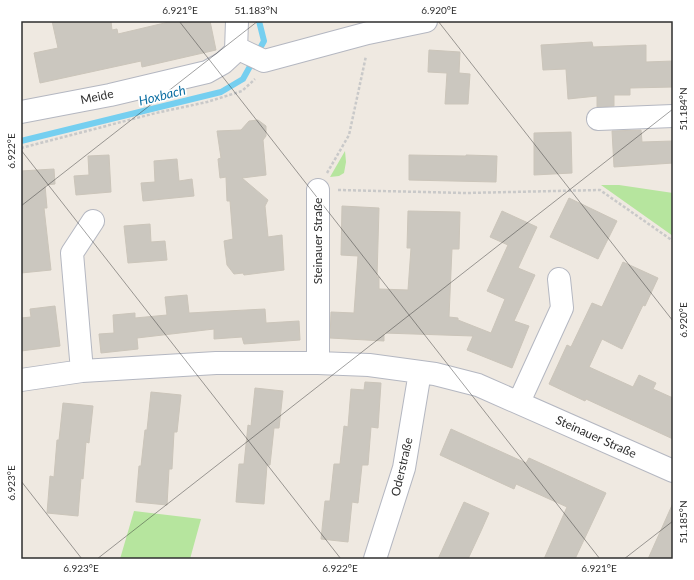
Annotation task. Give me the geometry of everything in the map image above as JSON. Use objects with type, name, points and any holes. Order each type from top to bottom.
[{"type":"street","points":[[238,21],[239,51],[267,60],[368,33],[426,21]]},
{"type":"street","name":"Meide","points":[[21,112],[110,95],[207,72],[223,63],[239,51]]},
{"type":"street","points":[[598,118],[673,116]]},
{"type":"street","name":"Steinauer Straße","points":[[318,190],[318,363]]},
{"type":"street","points":[[82,372],[72,253],[93,221]]},
{"type":"street","points":[[519,402],[562,308],[559,279]]},
{"type":"street","name":"Steinauer Straße","points":[[21,380],[82,372],[216,363],[318,363],[369,365],[435,374],[478,385],[673,471]]},
{"type":"street","name":"Oderstraße","points":[[375,559],[404,468],[420,372]]},
{"type":"path","name":"Steinauer Straße","points":[[318,190],[349,135],[368,46],[368,33]]},
{"type":"path","points":[[21,148],[156,113],[207,102],[242,91],[256,78],[267,60]]},
{"type":"path","points":[[318,190],[466,193],[600,190],[673,241]]},
{"type":"green space","points":[[345,151],[346,162],[344,173],[339,176],[330,177]]},
{"type":"green space","points":[[601,185],[619,185],[673,193],[673,236]]},
{"type":"green space","points":[[134,511],[201,519],[190,559],[120,559]]},
{"type":"building","points":[[52,21],[111,21],[112,30],[117,29],[118,34],[173,21],[210,21],[216,50],[142,67],[141,61],[40,83],[34,53],[58,48]]},
{"type":"building","points":[[592,42],[593,47],[646,45],[646,62],[673,61],[673,87],[630,88],[630,95],[614,95],[614,106],[597,107],[597,96],[568,99],[566,69],[543,70],[541,45]]},
{"type":"building","points":[[429,50],[460,52],[459,73],[470,74],[468,104],[445,104],[447,73],[428,72]]},
{"type":"building","points":[[258,120],[266,126],[266,136],[263,140],[266,175],[242,178],[268,200],[265,206],[268,237],[282,235],[284,270],[244,275],[243,273],[234,274],[227,265],[224,241],[233,239],[230,201],[227,201],[226,177],[220,178],[218,159],[221,158],[217,131],[241,130],[249,121]]},
{"type":"building","points":[[641,130],[642,142],[673,141],[673,163],[614,167],[612,131]]},
{"type":"building","points":[[571,132],[572,173],[534,175],[534,133]]},
{"type":"building","points":[[109,155],[111,192],[76,195],[74,176],[89,175],[88,156]]},
{"type":"building","points":[[409,155],[497,156],[496,182],[409,180]]},
{"type":"building","points":[[177,159],[179,181],[192,179],[194,196],[143,201],[141,183],[155,182],[154,161]]},
{"type":"building","points":[[54,169],[55,184],[45,185],[47,208],[44,208],[51,270],[21,273],[21,171]]},
{"type":"building","points":[[569,198],[617,221],[598,259],[550,237]]},
{"type":"building","points":[[342,206],[379,208],[377,277],[379,277],[379,289],[408,290],[411,248],[407,248],[408,211],[460,212],[459,249],[452,249],[449,317],[458,318],[458,320],[491,333],[505,299],[487,291],[508,245],[490,237],[502,211],[537,227],[518,268],[535,275],[514,321],[529,326],[512,368],[467,350],[473,336],[384,333],[384,341],[330,338],[331,312],[354,313],[358,256],[341,255]]},
{"type":"building","points":[[150,224],[151,242],[165,241],[167,260],[128,263],[124,226]]},
{"type":"building","points":[[623,262],[658,278],[622,349],[602,339],[589,367],[633,387],[639,375],[656,383],[653,389],[673,398],[673,439],[586,399],[585,401],[549,384],[567,345],[571,347],[592,303],[602,307]]},
{"type":"building","points":[[187,295],[189,313],[265,309],[266,323],[299,321],[300,340],[244,344],[242,337],[214,339],[214,329],[137,338],[138,349],[101,353],[99,334],[114,333],[113,315],[135,313],[135,318],[167,315],[165,297]]},
{"type":"building","points":[[55,306],[60,346],[21,351],[21,318],[31,317],[30,309]]},
{"type":"building","points":[[365,382],[381,383],[378,428],[371,427],[368,465],[362,465],[358,503],[352,502],[348,542],[321,539],[325,501],[330,501],[334,464],[340,464],[344,426],[348,427],[351,389],[364,390]]},
{"type":"building","points":[[255,388],[283,391],[279,428],[274,428],[270,465],[267,465],[264,504],[236,502],[239,464],[244,464],[248,425],[251,426]]},
{"type":"building","points":[[151,392],[181,395],[177,432],[174,432],[172,469],[169,469],[167,505],[136,502],[139,466],[141,466],[145,430],[147,430]]},
{"type":"building","points":[[63,403],[93,406],[89,443],[86,442],[83,479],[81,478],[78,516],[47,513],[50,476],[54,477],[57,440],[59,440]]},
{"type":"building","points":[[451,429],[526,463],[529,458],[606,493],[575,559],[544,559],[567,507],[516,484],[514,489],[440,455]]},
{"type":"building","points":[[464,502],[489,513],[481,531],[468,559],[438,559]]},
{"type":"building","points":[[673,503],[673,559],[648,559]]},
{"type":"waterway","name":"Hoxbach","points":[[21,141],[221,92],[243,79],[264,41],[259,21]]}]
